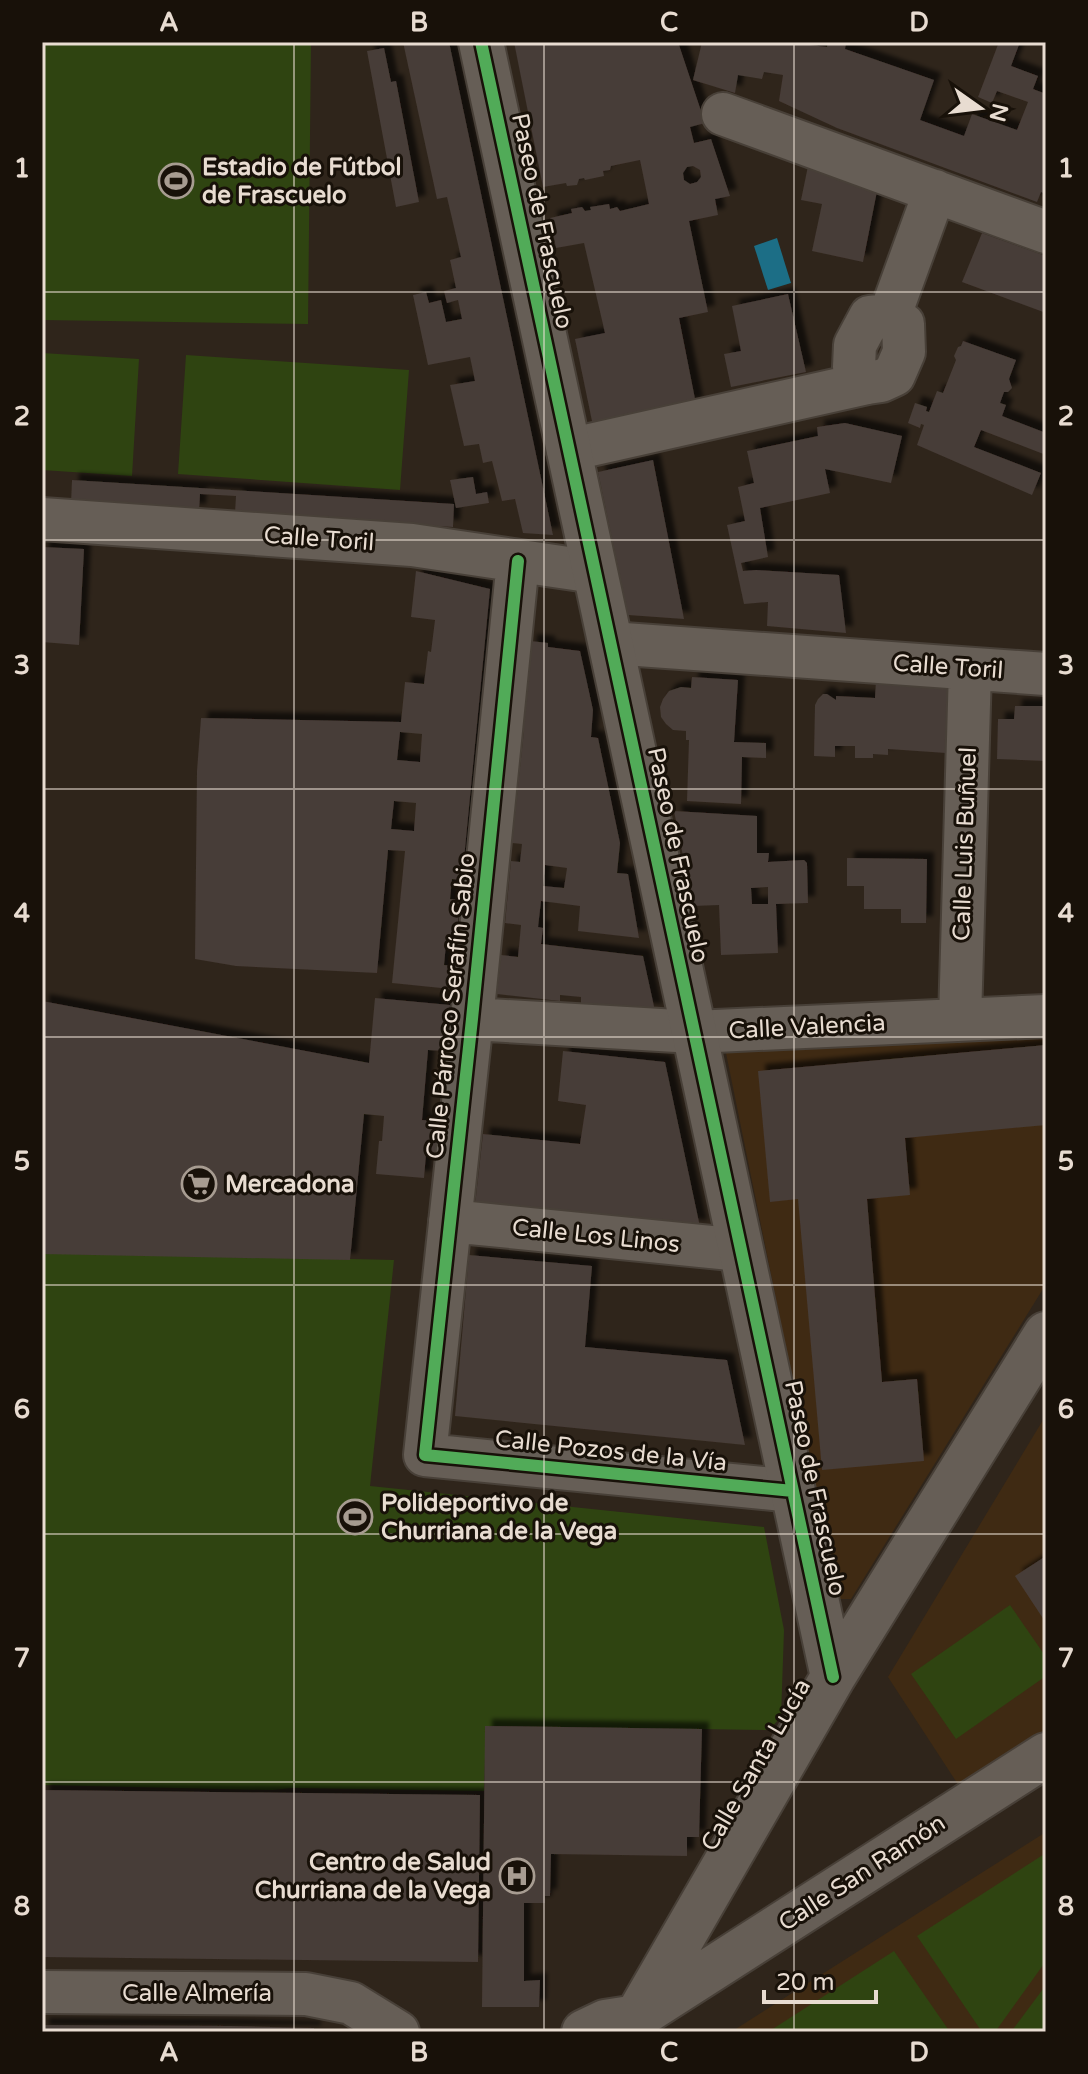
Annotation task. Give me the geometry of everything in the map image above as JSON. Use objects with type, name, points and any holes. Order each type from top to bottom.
[{"type":"street","name":"Paseo de Frascuelo","points":[[481,42],[833,1677]]},
{"type":"street","points":[[723,114],[1046,232]]},
{"type":"street","points":[[568,450],[881,381],[894,375],[904,352],[903,324],[890,315],[935,191]]},
{"type":"street","name":"Calle Toril","points":[[42,519],[412,545],[595,572]]},
{"type":"street","name":"Calle Párroco Serafín Sabio","points":[[425,1455],[518,561]]},
{"type":"street","name":"Calle Toril","points":[[610,643],[1046,674]]},
{"type":"street","name":"Calle Luis Buñuel","points":[[960,1020],[970,669]]},
{"type":"street","name":"Calle Valencia","points":[[472,1019],[694,1032],[1046,1016]]},
{"type":"street","name":"Calle Los Linos","points":[[450,1221],[741,1250]]},
{"type":"street","name":"Calle Santa Lucía","points":[[632,2025],[833,1677],[1046,1334]]},
{"type":"street","name":"Calle Pozos de la Vía","points":[[425,1455],[793,1491]]},
{"type":"street","name":"Calle San Ramón","points":[[584,2032],[605,2022],[632,2025],[1046,1755]]},
{"type":"street","name":"Calle Almería","points":[[42,1992],[306,1994],[357,2018],[398,2032]]},
{"type":"shaded area","points":[[1046,1034],[1046,1284],[851,1599],[837,1599],[726,1053]]},
{"type":"shaded area","points":[[1046,1415],[1046,1732],[961,1789],[888,1677]]},
{"type":"shaded area","points":[[1046,1832],[1046,2032],[731,2032]]},
{"type":"green space","name":"Estadio de Fútbol de Frascuelo","points":[[42,42],[311,42],[308,324],[42,320]]},
{"type":"green space","points":[[42,353],[139,359],[132,476],[42,470]]},
{"type":"green space","points":[[186,355],[409,370],[400,490],[178,474]]},
{"type":"green space","name":"Polideportivo de Churriana de la Vega","points":[[42,1252],[394,1260],[370,1486],[764,1527],[784,1630],[781,1717],[769,1730],[486,1726],[484,1791],[42,1785]]},
{"type":"green space","points":[[1010,1605],[1046,1657],[1046,1676],[956,1739],[911,1674]]},
{"type":"green space","points":[[1046,1853],[1046,1961],[995,2032],[982,2032],[917,1936]]},
{"type":"green space","points":[[894,1951],[950,2032],[768,2032]]},
{"type":"green space","points":[[1046,1985],[1046,2032],[1011,2032]]},
{"type":"water","points":[[777,238],[791,283],[768,290],[754,246]]},
{"type":"building","points":[[403,42],[449,42],[553,535],[523,533],[515,499],[502,501],[492,461],[483,463],[479,444],[464,446],[450,385],[475,381],[470,357],[428,365],[413,295],[426,292],[429,303],[441,300],[446,322],[462,319],[458,300],[447,303],[444,291],[456,288],[450,260],[461,257],[447,197],[437,199]]},
{"type":"building","points":[[514,42],[678,42],[705,123],[690,127],[694,143],[711,139],[730,196],[715,199],[718,215],[689,221],[708,312],[679,318],[696,404],[593,426],[575,339],[605,333],[584,243],[556,248],[550,218],[572,213],[571,209],[582,207],[585,211],[591,210],[590,207],[609,204],[610,209],[617,207],[620,211],[649,204],[640,160],[611,166],[610,170],[603,171],[604,176],[579,179],[577,185],[567,186],[566,183],[543,187]],"holes":[[[687,167],[700,170],[701,177],[697,182],[690,184],[684,180],[683,173]]]},
{"type":"building","points":[[702,42],[811,42],[810,45],[827,47],[828,42],[846,42],[845,49],[934,80],[920,120],[964,136],[972,114],[1017,130],[1028,102],[997,91],[992,103],[978,97],[999,42],[1020,42],[1011,66],[1038,76],[1033,89],[1046,94],[1046,194],[1041,192],[1037,202],[837,128],[779,101],[783,75],[764,72],[762,79],[738,75],[735,93],[693,80]]},
{"type":"building","points":[[384,48],[391,82],[396,81],[419,202],[396,207],[367,51]]},
{"type":"building","points":[[808,166],[877,191],[863,262],[812,251],[822,204],[801,200]]},
{"type":"building","points":[[982,233],[1046,256],[1046,313],[962,282]]},
{"type":"building","points":[[788,294],[806,372],[731,387],[724,354],[741,351],[732,306]]},
{"type":"building","points":[[963,341],[1016,360],[1009,379],[1012,388],[1004,392],[1000,403],[1006,405],[1002,416],[1046,433],[1046,455],[981,430],[974,447],[1041,473],[1032,495],[917,445],[924,425],[921,424],[920,428],[908,423],[915,403],[927,407],[926,411],[929,412],[937,391],[943,393],[956,360],[954,356]]},
{"type":"building","points":[[845,423],[902,436],[891,483],[825,469],[830,493],[760,508],[768,557],[741,563],[743,571],[839,575],[846,633],[767,626],[768,602],[744,604],[727,525],[745,521],[738,487],[754,483],[747,451],[818,436],[817,427]]},
{"type":"building","points":[[653,460],[684,619],[628,615],[598,472]]},
{"type":"building","points":[[473,477],[476,494],[487,492],[489,503],[456,508],[450,480]]},
{"type":"building","points":[[72,480],[454,504],[453,527],[235,513],[236,496],[200,494],[199,511],[71,503]]},
{"type":"building","points":[[42,547],[84,549],[79,645],[42,642]]},
{"type":"building","points":[[416,571],[490,589],[462,880],[452,879],[450,899],[460,900],[456,945],[446,944],[444,965],[454,966],[451,989],[392,983],[405,851],[388,850],[377,973],[236,966],[195,959],[197,771],[201,718],[401,722],[405,682],[424,684],[435,620],[411,617]],"holes":[[[400,732],[422,734],[420,762],[397,760]],[[394,801],[416,803],[414,831],[391,829]]]},
{"type":"building","points":[[530,641],[580,651],[593,710],[591,737],[598,738],[620,843],[617,873],[628,874],[639,938],[578,931],[580,906],[541,901],[538,927],[543,928],[541,944],[643,956],[655,1011],[581,1003],[581,997],[560,995],[560,1001],[497,994],[501,955],[518,957],[521,925],[505,923],[511,861],[520,862],[522,844],[512,843]],"holes":[[[545,865],[567,868],[564,888],[543,886]]]},
{"type":"building","points":[[692,677],[738,680],[734,742],[766,743],[766,758],[742,757],[741,804],[687,801],[689,740],[686,740],[686,731],[673,730],[666,724],[660,707],[669,691],[691,688]]},
{"type":"building","points":[[876,680],[948,684],[946,753],[888,749],[888,755],[855,758],[855,746],[835,746],[835,757],[814,756],[815,705],[818,699],[823,694],[836,700],[836,696],[875,698]]},
{"type":"building","points":[[1015,706],[1046,706],[1046,761],[997,759],[998,719],[1014,719]]},
{"type":"building","points":[[674,811],[757,816],[757,853],[769,853],[768,862],[804,860],[807,863],[808,903],[776,904],[778,953],[721,955],[719,905],[693,906]],"holes":[[[768,887],[768,904],[752,904],[751,888]]]},
{"type":"building","points":[[847,858],[927,859],[926,923],[901,923],[901,909],[864,909],[864,886],[847,886]]},
{"type":"building","name":"Mercadona","points":[[375,998],[450,1005],[445,1051],[428,1050],[422,1120],[438,1121],[435,1155],[426,1154],[424,1178],[376,1174],[384,1116],[364,1114],[350,1260],[42,1254],[42,1001],[369,1063]]},
{"type":"building","points":[[1046,1045],[1046,1125],[905,1138],[910,1195],[867,1199],[882,1382],[917,1379],[924,1461],[822,1470],[798,1199],[770,1202],[758,1071]]},
{"type":"building","points":[[563,1051],[665,1062],[700,1227],[475,1205],[483,1134],[580,1144],[586,1105],[558,1101]]},
{"type":"building","points":[[469,1255],[592,1266],[585,1347],[727,1360],[745,1445],[455,1416]]},
{"type":"building","points":[[1046,1556],[1046,1623],[1015,1576]]},
{"type":"building","name":"Centro de Salud Churriana de la Vega","points":[[485,1726],[702,1729],[699,1837],[687,1837],[687,1856],[551,1854],[550,1896],[545,1896],[545,1903],[524,1903],[524,1981],[540,1980],[539,2007],[482,2007]]},
{"type":"building","points":[[42,1790],[480,1795],[478,1962],[42,1957]]},
{"type":"building","points":[[42,2025],[314,2028],[314,2032],[42,2032]]},
{"type":"cycle path","points":[[481,42],[833,1677]]},
{"type":"cycle path","points":[[518,561],[425,1455],[793,1491]]},
{"type":"place","name":"Estadio de Fútbol de Frascuelo","points":[[176,181]]},
{"type":"place","name":"Mercadona","points":[[199,1184]]},
{"type":"place","name":"Polideportivo de Churriana de la Vega","points":[[355,1517]]},
{"type":"place","name":"Centro de Salud Churriana de la Vega","points":[[517,1876]]}]
